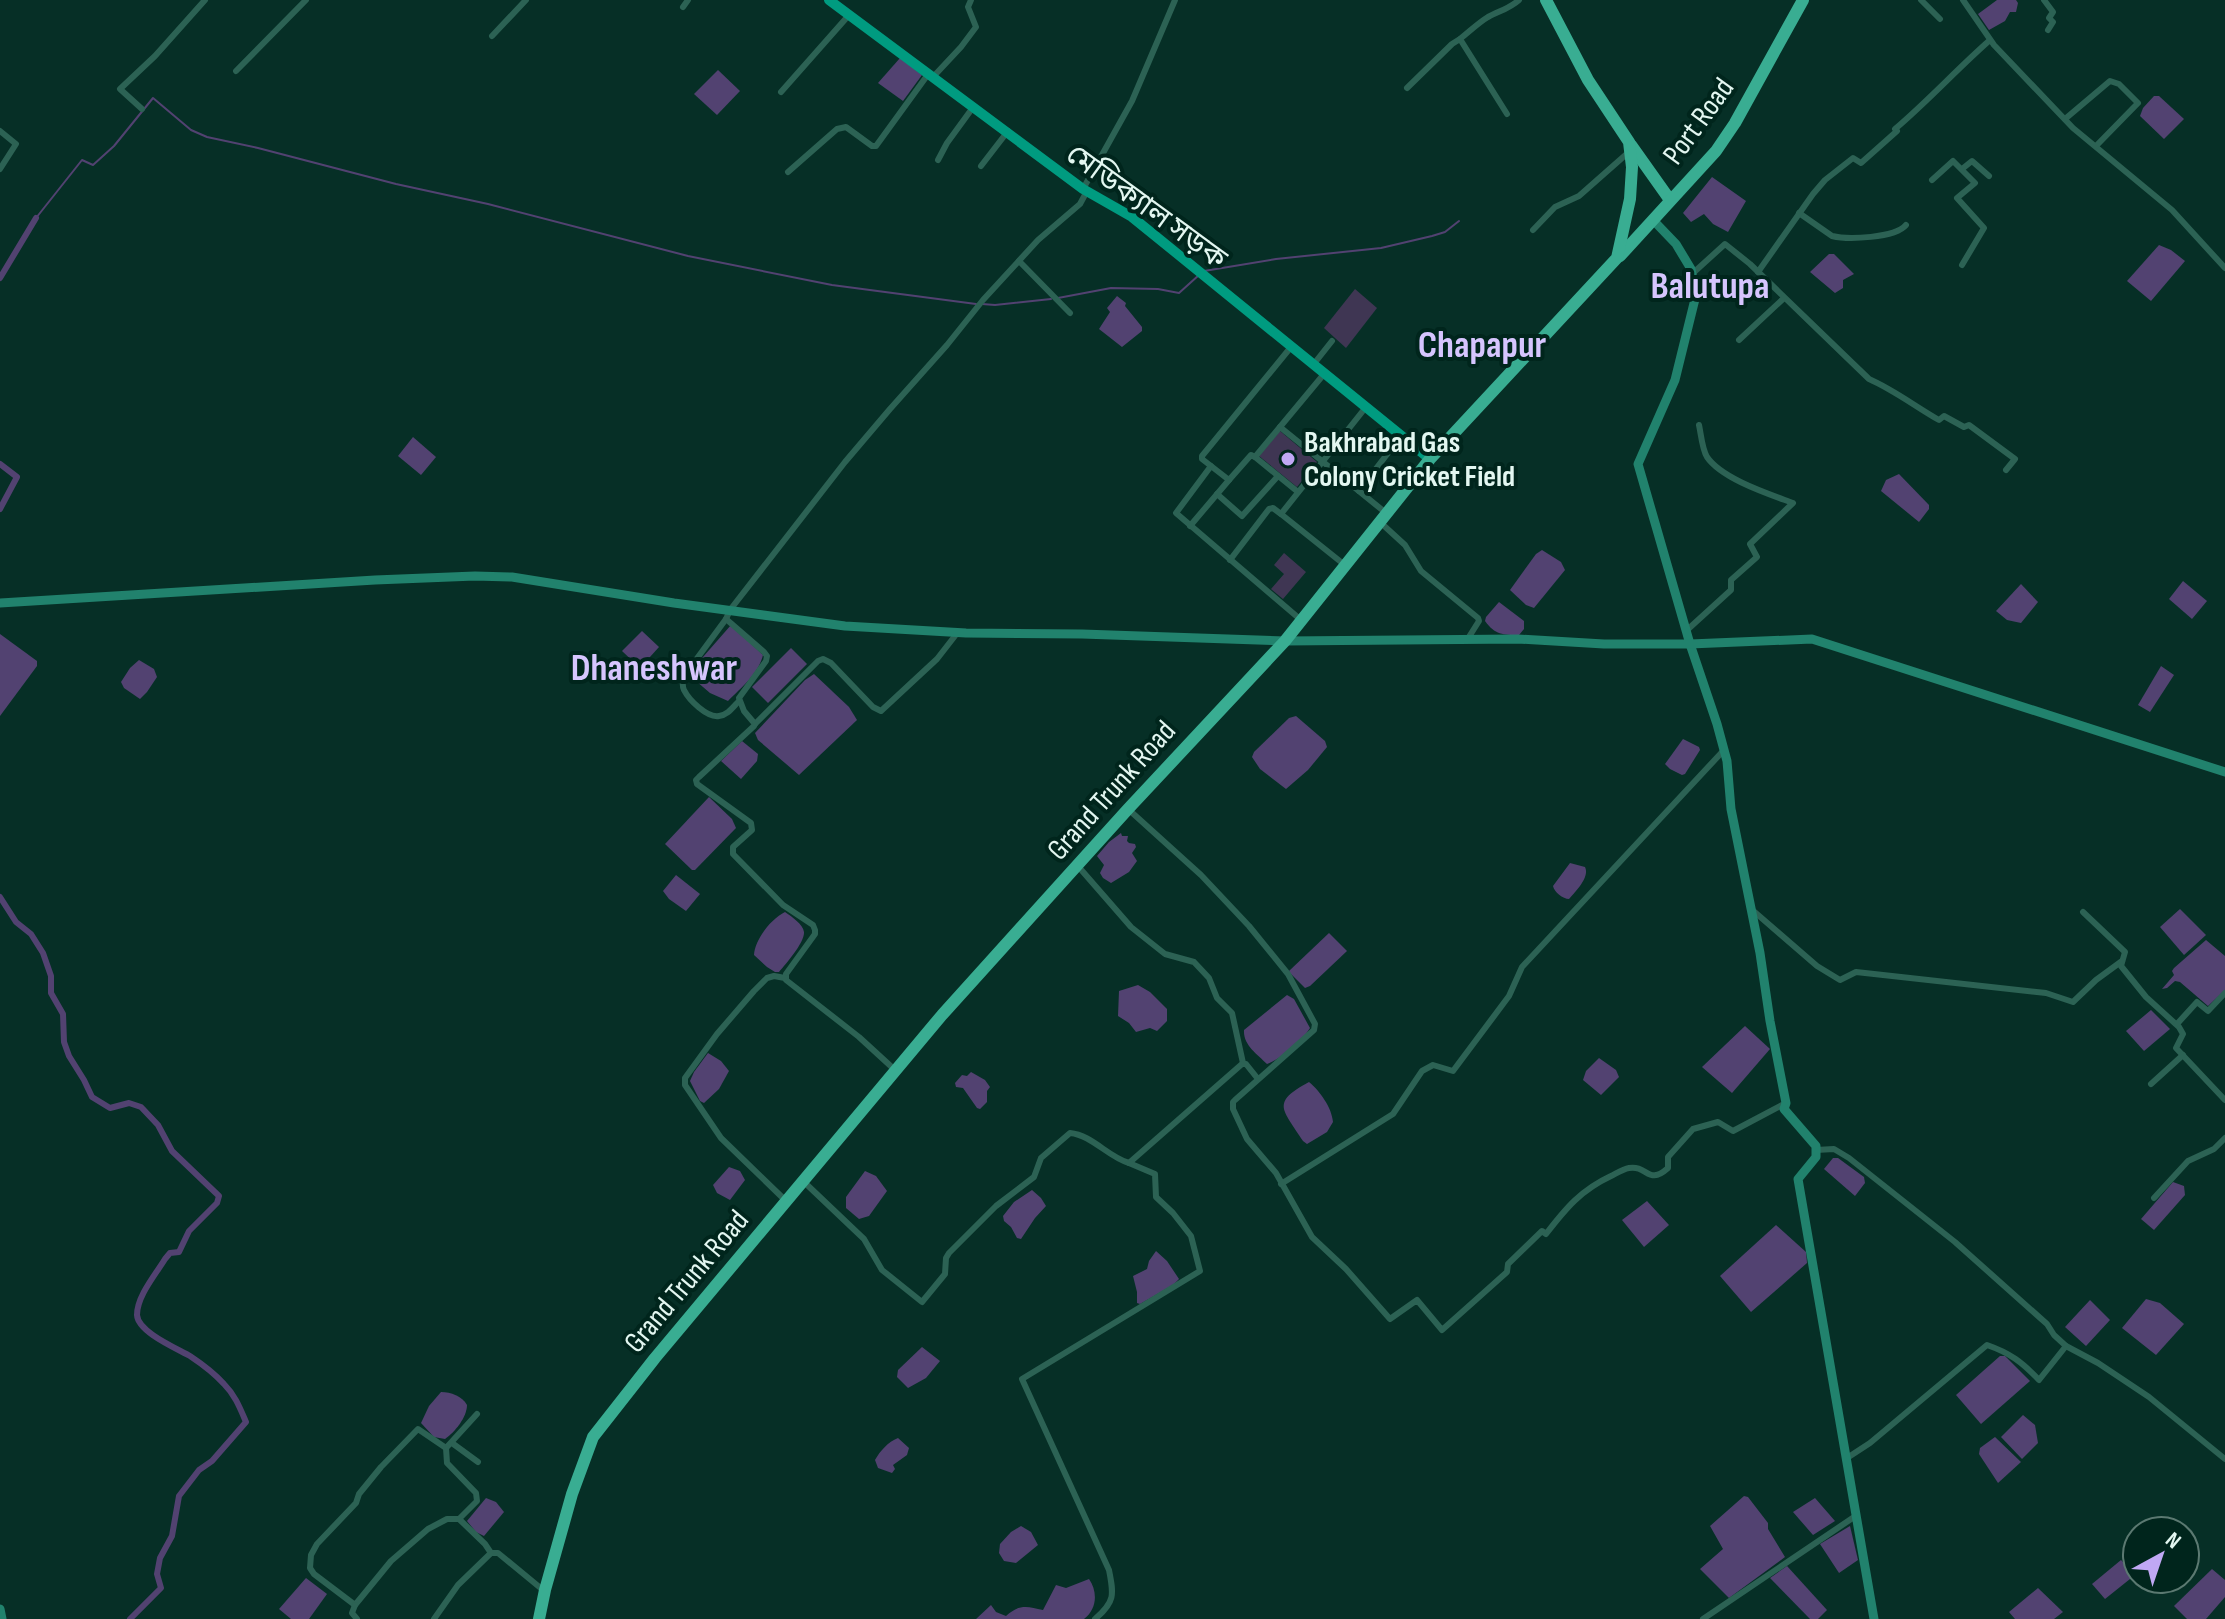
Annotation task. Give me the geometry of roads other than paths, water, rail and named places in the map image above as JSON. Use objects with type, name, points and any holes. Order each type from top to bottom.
[{"type":"highway","points":[[1546,0],[1588,80],[1630,147],[1670,200]]},
{"type":"highway","name":"Port Road","points":[[1617,258],[1708,161],[1727,136],[1803,0]]},
{"type":"highway","name":"Grand Trunk Road","points":[[539,1619],[572,1494],[593,1437],[895,1070],[1077,865],[1285,641],[1430,459],[1617,258],[1630,199],[1630,147]]},
{"type":"main road","name":"মেডিক্যাল সড়ক","points":[[829,0],[1085,190],[1132,217],[1430,459]]},
{"type":"main road","points":[[1653,220],[1676,244],[1692,274],[1696,295],[1675,380],[1638,464],[1724,750],[1731,809],[1786,1103],[1784,1109],[1816,1146],[1816,1157],[1798,1179],[1874,1619]]},
{"type":"main road","points":[[0,603],[475,576],[512,577],[728,615],[958,632],[1285,641],[1518,639],[1604,644],[1812,639],[2225,772]]},
{"type":"main road","points":[[0,1609],[2,1619]]},
{"type":"street","points":[[142,109],[120,89],[155,56],[205,0]]},
{"type":"street","points":[[236,71],[306,0]]},
{"type":"street","points":[[492,36],[526,0]]},
{"type":"street","points":[[683,7],[688,0]]},
{"type":"street","points":[[788,172],[837,129],[846,127],[876,146],[931,75],[961,47],[976,27],[968,7],[971,0]]},
{"type":"street","points":[[728,615],[767,656],[764,666],[740,695],[739,701],[722,716],[713,717],[684,690],[682,681],[687,672],[728,615],[845,462],[983,300],[1038,240],[1080,204],[1132,101],[1175,0]]},
{"type":"street","points":[[1407,88],[1452,44],[1481,21],[1519,0]]},
{"type":"street","points":[[1921,0],[1940,19]]},
{"type":"street","points":[[1963,0],[1990,40],[2065,119],[2172,210],[2225,268]]},
{"type":"street","points":[[2044,0],[2053,12],[2049,18],[2053,22],[2048,30]]},
{"type":"street","points":[[781,92],[849,15]]},
{"type":"street","points":[[1460,39],[1507,114]]},
{"type":"street","points":[[1758,272],[1825,180],[1853,158],[1861,163],[1990,40]]},
{"type":"street","points":[[2065,119],[2110,81],[2119,84],[2138,103],[2096,146]]},
{"type":"street","points":[[938,160],[974,106]]},
{"type":"street","points":[[0,131],[16,144],[0,169]]},
{"type":"street","points":[[981,166],[1008,131]]},
{"type":"street","points":[[1533,230],[1555,207],[1579,196],[1630,147]]},
{"type":"street","points":[[1932,180],[1953,161],[1975,183],[1957,198],[1984,228],[1962,265]]},
{"type":"street","points":[[1962,169],[1972,161],[1989,176]]},
{"type":"street","points":[[1799,213],[1838,238],[1894,232],[1906,225]]},
{"type":"street","points":[[1692,274],[1725,244],[1869,379],[1939,420],[1944,416],[1964,427],[1969,425],[2015,459],[2006,470]]},
{"type":"street","points":[[1019,261],[1070,313]]},
{"type":"street","points":[[1739,340],[1784,298]]},
{"type":"street","points":[[1313,365],[1332,341]]},
{"type":"street","points":[[1229,480],[1202,456],[1291,347]]},
{"type":"street","points":[[1255,457],[1324,374]]},
{"type":"street","points":[[1281,514],[1366,407]]},
{"type":"street","points":[[1686,631],[1731,590],[1731,580],[1757,557],[1750,544],[1793,503],[1741,483],[1720,468],[1707,456],[1699,425]]},
{"type":"street","points":[[1280,427],[1359,491],[1405,545],[1421,571],[1478,618],[1467,640]]},
{"type":"street","points":[[1359,491],[1401,436]]},
{"type":"street","points":[[1190,526],[1251,455],[1298,492]]},
{"type":"street","points":[[1211,466],[1177,511],[1178,516],[1301,620]]},
{"type":"street","points":[[1217,494],[1242,516],[1278,476]]},
{"type":"street","points":[[1230,560],[1269,509],[1273,508],[1346,566]]},
{"type":"street","points":[[785,978],[815,934],[813,925],[783,905],[737,859],[733,847],[752,830],[751,823],[697,784],[696,780],[818,661],[823,659],[831,663],[873,707],[881,711],[937,659],[958,632]]},
{"type":"street","points":[[739,701],[755,724]]},
{"type":"street","points":[[1281,1184],[1393,1114],[1422,1071],[1433,1065],[1453,1071],[1509,996],[1522,967],[1724,750]]},
{"type":"street","points":[[1128,809],[1201,875],[1249,926],[1288,974],[1315,1024],[1314,1030],[1233,1102],[1233,1109],[1247,1139],[1275,1171],[1312,1237],[1346,1269],[1390,1319],[1417,1300],[1442,1330],[1507,1272],[1508,1264],[1542,1231],[1546,1234],[1570,1203],[1594,1184],[1625,1169],[1639,1168],[1650,1176],[1656,1176],[1668,1168],[1668,1157],[1693,1129],[1718,1122],[1733,1131],[1786,1103]]},
{"type":"street","points":[[1077,865],[1131,927],[1165,954],[1194,962],[1209,978],[1217,998],[1232,1013],[1243,1063],[1258,1079]]},
{"type":"street","points":[[1750,908],[1817,966],[1840,980],[1856,972],[2046,993],[2073,1002],[2122,961]]},
{"type":"street","points":[[2083,912],[2125,952],[2121,966],[2146,997],[2177,1024],[2183,1034],[2176,1048],[2225,1100]]},
{"type":"street","points":[[786,1201],[721,1138],[685,1085],[685,1078],[717,1034],[767,978],[785,978],[895,1070]]},
{"type":"street","points":[[2177,1024],[2197,1002],[2208,1011],[2225,993]]},
{"type":"street","points":[[2151,1084],[2183,1055]]},
{"type":"street","points":[[1129,1163],[1243,1063]]},
{"type":"street","points":[[803,1181],[864,1239],[882,1270],[922,1302],[945,1274],[949,1253],[996,1206],[1034,1177],[1041,1158],[1070,1133],[1082,1135],[1120,1160],[1155,1174],[1156,1197],[1191,1236],[1200,1271],[1022,1379],[1109,1570],[1113,1591],[1106,1609],[1095,1619]]},
{"type":"street","points":[[2154,1198],[2188,1161],[2214,1149],[2225,1138]]},
{"type":"street","points":[[1816,1150],[1834,1149],[1849,1158],[1955,1242],[2047,1324],[2066,1346],[2149,1397],[2225,1459]]},
{"type":"street","points":[[1847,1458],[1870,1443],[1987,1345],[2007,1351],[2039,1380],[2066,1346]]},
{"type":"street","points":[[459,1519],[478,1497],[447,1463],[449,1446],[477,1414]]},
{"type":"street","points":[[355,1605],[314,1574],[310,1568],[311,1555],[317,1544],[356,1503],[359,1494],[381,1467],[416,1430],[478,1462]]},
{"type":"street","points":[[1703,1619],[1857,1515]]},
{"type":"street","points":[[357,1619],[352,1613],[355,1605],[391,1561],[428,1529],[447,1519],[459,1519],[491,1553]]},
{"type":"street","points":[[434,1619],[458,1585],[491,1553],[498,1553],[545,1590]]},
{"type":"waterway","points":[[36,218],[82,160],[93,165],[114,146],[153,98],[191,130],[207,137],[488,204],[688,256],[832,285],[976,304]]},
{"type":"waterway","points":[[0,278],[36,218]]},
{"type":"waterway","points":[[1204,271],[1276,259],[1381,248],[1445,232],[1459,221]]},
{"type":"waterway","points":[[1058,298],[1111,288],[1158,289],[1179,293],[1199,275]]},
{"type":"waterway","points":[[982,304],[1051,299]]},
{"type":"waterway","points":[[0,464],[17,477],[0,509]]},
{"type":"waterway","points":[[0,897],[16,922],[31,934],[43,953],[51,976],[51,993],[63,1014],[64,1042],[92,1097],[110,1108],[129,1103],[141,1107],[158,1125],[172,1151],[219,1196],[217,1203],[189,1231],[179,1252],[170,1253],[165,1259],[143,1293],[137,1315],[151,1333],[190,1356],[220,1380],[234,1397],[246,1422],[212,1461],[199,1470],[179,1496],[172,1536],[160,1558],[157,1574],[161,1588],[130,1619]]},
{"type":"place","name":"Bakhrabad Gas Colony Cricket Field","points":[[1288,459]]},
{"type":"district","name":"Balutupa","points":[[1710,285]]},
{"type":"district","name":"Chapapur","points":[[1482,344]]},
{"type":"district","name":"Dhaneshwar","points":[[654,667]]}]
